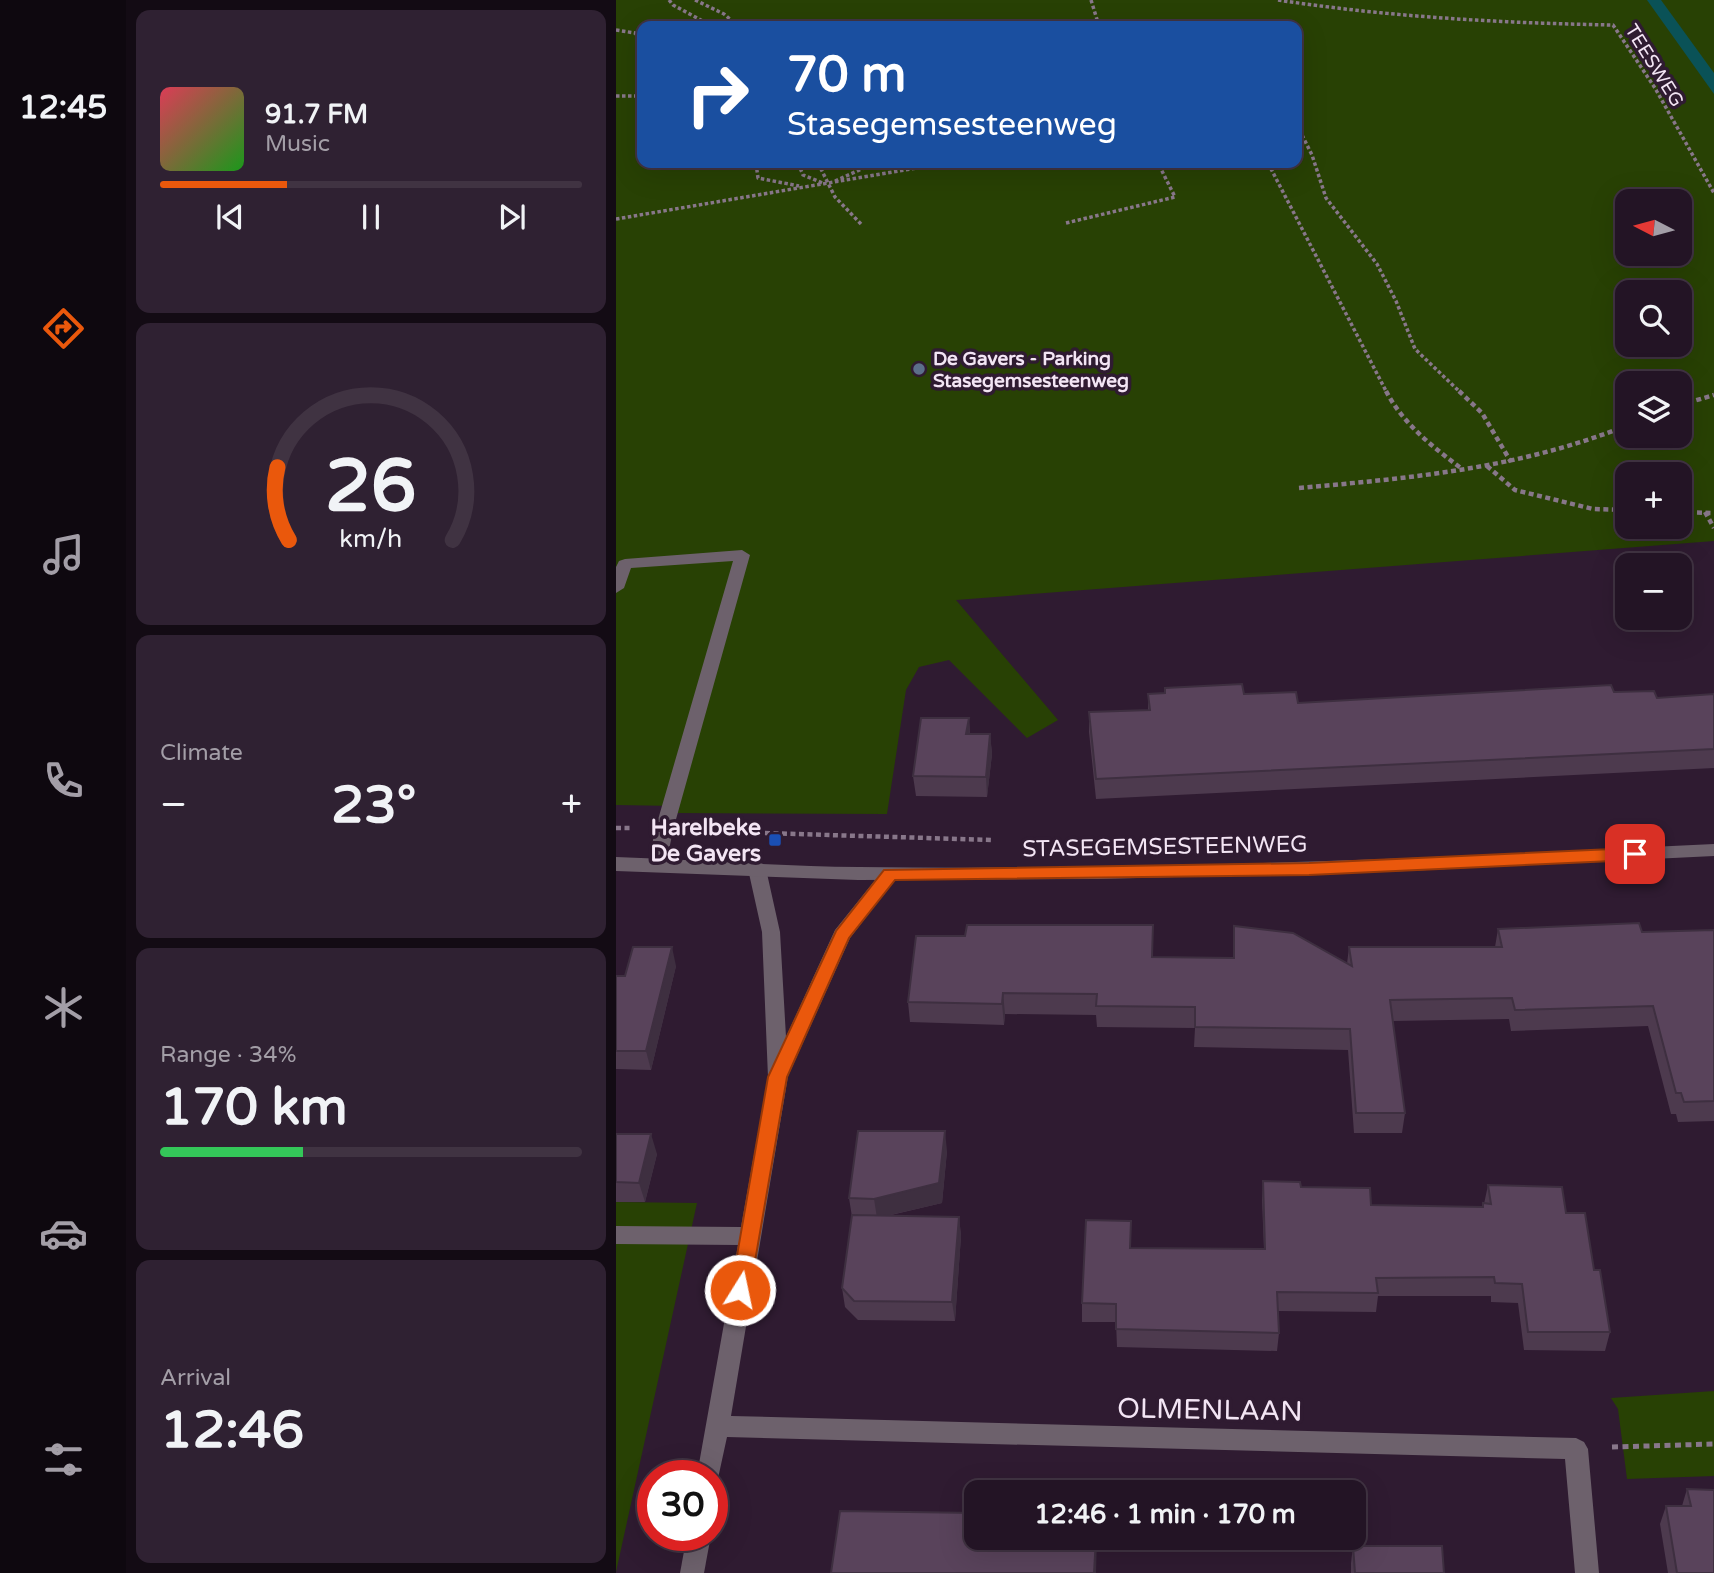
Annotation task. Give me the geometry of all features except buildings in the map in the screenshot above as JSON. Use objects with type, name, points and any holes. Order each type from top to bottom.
[{"type":"street","points":[[616,588],[625,564],[742,555],[664,830],[657,865]]},
{"type":"street","name":"STASEGEMSESTEENWEG","points":[[616,864],[890,874],[1309,869],[1714,850]]},
{"type":"street","points":[[711,1460],[778,1077],[771,932],[757,869]]},
{"type":"street","points":[[778,1077],[842,935],[890,874]]},
{"type":"street","points":[[616,1235],[750,1236]]},
{"type":"street","name":"OLMENLAAN","points":[[717,1426],[1576,1448]]},
{"type":"street","points":[[1576,1448],[1587,1573]]},
{"type":"street","points":[[692,1573],[696,1551]]},
{"type":"path","points":[[669,0],[673,5],[703,21]]},
{"type":"path","points":[[695,0],[732,21]]},
{"type":"path","points":[[1091,0],[1097,21]]},
{"type":"path","name":"TEESWEG","points":[[1278,0],[1399,16],[1504,23],[1614,25],[1655,88],[1714,193]]},
{"type":"path","points":[[616,30],[637,35]]},
{"type":"path","points":[[616,96],[637,96]]},
{"type":"path","points":[[1302,135],[1312,155],[1326,198],[1377,264],[1396,301],[1415,349],[1482,413],[1511,462]]},
{"type":"path","points":[[757,168],[758,178],[792,187],[826,184],[863,168]]},
{"type":"path","points":[[800,168],[803,175],[826,184]]},
{"type":"path","points":[[820,168],[826,184],[843,211],[861,224]]},
{"type":"path","points":[[616,219],[917,168]]},
{"type":"path","points":[[1066,223],[1175,197],[1160,168]]},
{"type":"path","points":[[1271,168],[1396,410],[1438,452],[1462,469]]},
{"type":"path","points":[[1692,401],[1714,395]]},
{"type":"path","points":[[1299,488],[1511,462],[1596,440],[1615,431]]},
{"type":"path","points":[[1487,466],[1515,490],[1593,509],[1615,510]]},
{"type":"path","points":[[1692,512],[1714,513]]},
{"type":"path","points":[[1705,512],[1714,528]]},
{"type":"path","points":[[616,828],[997,840]]},
{"type":"path","points":[[1576,1448],[1714,1444]]},
{"type":"green space","points":[[616,0],[1714,0],[1714,541],[956,600],[1058,720],[1027,738],[949,660],[919,667],[906,690],[887,814],[676,813],[677,806],[616,805]]},
{"type":"green space","points":[[616,1202],[697,1203],[641,1460],[637,1460],[637,1476],[616,1572]]},
{"type":"green space","points":[[1714,1391],[1714,1476],[1627,1479],[1618,1409],[1611,1398]]},
{"type":"shaded area","points":[[1647,0],[1661,0],[1714,73],[1714,94]]},
{"type":"place","name":"De Gavers - Parking Stasegemsesteenweg","points":[[919,369]]},
{"type":"place","name":"Harelbeke De Gavers","points":[[775,840]]},
{"type":"route","points":[[740,1290],[778,1077],[842,935],[890,874],[1309,869],[1635,854]]}]
